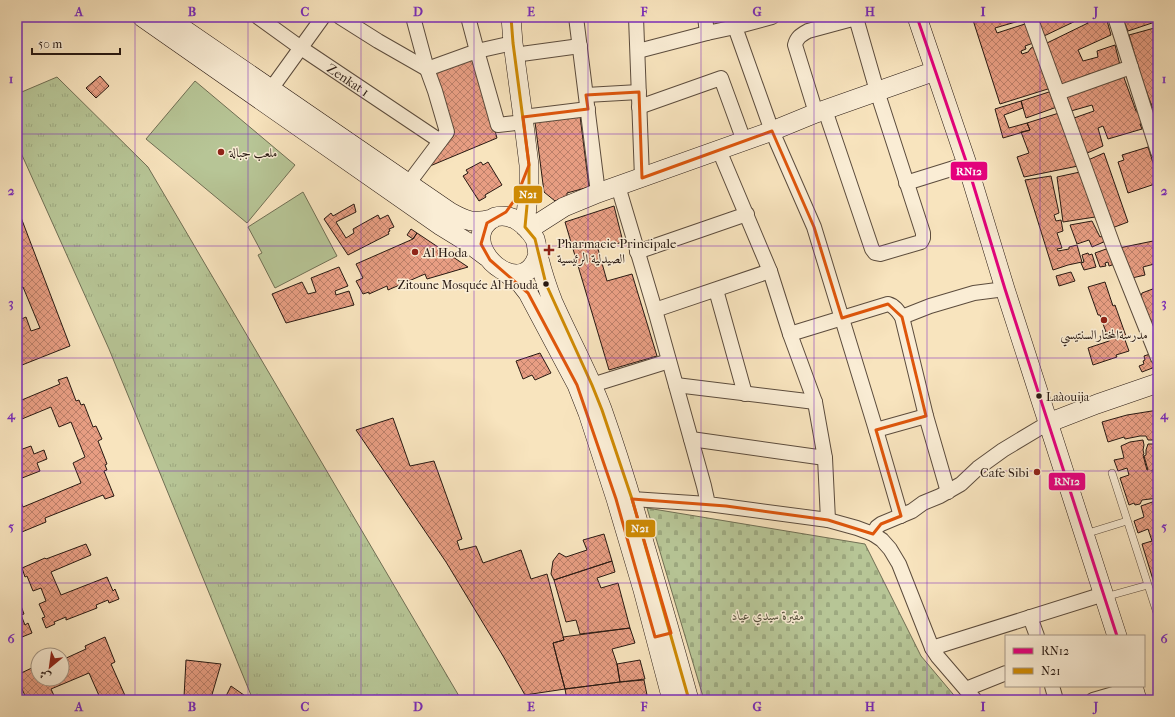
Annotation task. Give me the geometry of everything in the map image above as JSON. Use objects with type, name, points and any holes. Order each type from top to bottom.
[{"type":"main road","points":[[142,17],[441,226],[468,242],[521,284],[528,293],[577,386],[624,499]]},
{"type":"main road","points":[[166,17],[408,184],[463,219],[482,222],[506,212],[516,198],[529,165]]},
{"type":"main road","points":[[510,17],[529,165],[530,184],[526,228]]},
{"type":"main road","points":[[917,17],[967,164],[1005,289],[1117,635]]},
{"type":"main road","points":[[526,228],[564,207],[598,193],[772,132],[877,91],[935,71]]},
{"type":"main road","points":[[530,184],[534,195],[542,203],[552,208],[564,207]]},
{"type":"main road","points":[[505,272],[519,274],[532,267],[536,261],[538,250],[549,226],[564,207]]},
{"type":"main road","points":[[490,260],[483,250],[480,236],[486,223],[495,217],[506,216],[513,218],[526,228],[534,239],[546,284],[602,410],[624,499],[643,590],[689,700]]},
{"type":"main road","points":[[1048,423],[1158,383]]},
{"type":"main road","points":[[663,635],[672,700]]},
{"type":"street","name":"Zenkat 1","points":[[258,17],[301,48],[440,141]]},
{"type":"street","points":[[271,89],[323,17]]},
{"type":"street","points":[[340,17],[427,69]]},
{"type":"street","points":[[408,184],[447,132],[427,69],[413,17]]},
{"type":"street","points":[[468,17],[498,126],[587,102],[639,92]]},
{"type":"street","points":[[576,17],[598,193]]},
{"type":"street","points":[[636,17],[642,178]]},
{"type":"street","points":[[705,17],[707,33]]},
{"type":"street","points":[[638,51],[735,27],[751,20],[772,17]]},
{"type":"street","points":[[856,17],[877,91],[923,233],[921,242],[880,254],[875,253],[872,249],[795,45],[797,39],[808,31],[856,17]]},
{"type":"street","points":[[1030,17],[1109,235],[1158,358]]},
{"type":"street","points":[[1115,17],[1158,152]]},
{"type":"street","points":[[735,27],[772,132],[814,227],[901,516]]},
{"type":"street","points":[[427,69],[477,50],[580,46]]},
{"type":"street","points":[[1058,93],[1131,67]]},
{"type":"street","points":[[639,107],[721,78],[744,141]]},
{"type":"street","points":[[719,150],[770,271],[790,334],[815,402],[825,458],[828,520]]},
{"type":"street","points":[[906,183],[967,164]]},
{"type":"street","points":[[618,186],[655,310],[708,504]]},
{"type":"street","points":[[637,252],[747,214]]},
{"type":"street","points":[[655,310],[770,271]]},
{"type":"street","points":[[902,317],[930,306],[974,293],[1005,289]]},
{"type":"street","points":[[716,290],[745,394]]},
{"type":"street","points":[[790,334],[888,304],[896,308],[902,317],[926,416],[948,492]]},
{"type":"street","points":[[592,385],[669,361]]},
{"type":"street","points":[[676,385],[815,402]]},
{"type":"street","points":[[876,430],[926,416]]},
{"type":"street","points":[[873,534],[877,527],[881,524],[912,511],[923,503],[948,492],[961,484],[978,468],[1003,450],[1048,423]]},
{"type":"street","points":[[691,439],[825,458]]},
{"type":"street","points":[[624,499],[708,504],[828,520],[873,534],[882,540],[890,549],[899,564],[932,648],[975,700]]},
{"type":"street","points":[[932,648],[1030,617],[1104,596]]},
{"type":"street","points":[[1030,617],[1037,635]]},
{"type":"street","points":[[966,689],[1005,673]]},
{"type":"street","points":[[1052,687],[1056,700]]},
{"type":"street","points":[[1093,700],[1135,691]]},
{"type":"lane","points":[[1112,473],[1158,616]]},
{"type":"lane","points":[[1085,534],[1127,521]]},
{"type":"lane","points":[[1104,596],[1148,585]]},
{"type":"highlighted area","points":[[639,92],[642,178],[772,131],[814,227],[842,318],[888,304],[902,317],[926,416],[876,430],[901,516],[881,524],[873,534],[828,520],[726,506],[632,499],[671,633],[655,637],[616,499],[577,385],[528,293],[490,260],[481,244],[487,223],[506,212],[516,198],[529,165],[523,117],[588,109],[586,95]]},
{"type":"green space","points":[[57,77],[148,167],[459,696],[477,700],[253,700],[109,349],[17,144],[17,94]]},
{"type":"green space","name":"ملعب جبالة","points":[[195,81],[295,165],[247,223],[146,139]]},
{"type":"green space","points":[[303,192],[337,256],[275,288],[258,255],[262,253],[248,227]]},
{"type":"green space","name":"مقبرة سيدي عياد","points":[[647,508],[865,544],[921,656],[958,700],[704,700]]},
{"type":"building","points":[[972,17],[1025,17],[1026,19],[995,28],[997,33],[1028,23],[1036,42],[1025,46],[1026,49],[1021,51],[1022,54],[1028,52],[1031,48],[1037,45],[1051,88],[1000,104]]},
{"type":"building","points":[[1036,17],[1084,17],[1044,36]]},
{"type":"building","points":[[1085,17],[1106,17],[1111,35],[1078,50],[1083,61],[1098,57],[1097,51],[1115,45],[1120,65],[1089,74],[1061,87],[1047,43],[1088,23]]},
{"type":"building","points":[[1122,17],[1158,17],[1158,21],[1128,31]]},
{"type":"building","points":[[1158,27],[1158,122],[1142,80],[1129,35]]},
{"type":"building","points":[[474,57],[497,138],[430,166],[446,143],[453,137],[434,69]]},
{"type":"building","points":[[1123,75],[1136,111],[1138,111],[1142,129],[1108,139],[1103,126],[1098,128],[1103,146],[1085,154],[1074,118],[1094,111],[1092,105],[1071,111],[1066,96]]},
{"type":"building","points":[[100,76],[109,86],[96,98],[86,88]]},
{"type":"building","points":[[1052,91],[1057,107],[1026,118],[1021,101]]},
{"type":"building","points":[[1021,101],[1023,108],[1004,115],[1009,128],[1027,123],[1030,130],[1003,138],[995,109]]},
{"type":"building","points":[[1059,113],[1078,166],[1024,177],[1017,157],[1029,153],[1021,132],[1030,130],[1027,123]]},
{"type":"building","points":[[580,116],[589,187],[567,193],[567,197],[555,201],[544,192],[535,122]]},
{"type":"building","points":[[1148,147],[1158,178],[1158,183],[1128,193],[1118,162],[1124,160],[1122,155]]},
{"type":"building","points":[[1104,153],[1128,222],[1112,228],[1088,160]]},
{"type":"building","points":[[481,162],[483,165],[488,162],[502,185],[485,195],[486,197],[479,201],[463,176],[468,173],[466,170]]},
{"type":"building","points":[[1080,172],[1095,217],[1063,222],[1057,177]]},
{"type":"building","points":[[1051,176],[1059,213],[1054,215],[1056,221],[1061,220],[1063,231],[1057,233],[1062,248],[1057,249],[1058,251],[1069,249],[1069,247],[1077,245],[1082,262],[1053,270],[1025,180]]},
{"type":"building","points":[[354,204],[356,212],[336,222],[346,238],[354,233],[353,229],[378,215],[380,219],[388,215],[394,227],[389,229],[389,234],[348,255],[324,219],[331,213],[333,216]]},
{"type":"building","points":[[614,206],[623,242],[598,249],[607,281],[632,274],[657,356],[609,370],[565,222]]},
{"type":"building","points":[[17,207],[70,346],[17,367],[17,321],[26,317],[31,331],[40,328],[23,287],[20,288],[17,281]]},
{"type":"building","points":[[1092,221],[1100,237],[1104,235],[1106,241],[1092,247],[1089,240],[1077,244],[1070,225]]},
{"type":"building","points":[[411,229],[417,233],[413,239],[407,235]]},
{"type":"building","name":"Al Hoda","points":[[417,233],[468,267],[427,279],[425,274],[388,290],[387,286],[369,294],[369,292],[363,294],[356,281],[363,278],[356,264],[413,239]]},
{"type":"building","points":[[1158,240],[1158,263],[1143,267],[1145,275],[1132,278],[1119,248]]},
{"type":"building","points":[[1109,248],[1115,264],[1109,266],[1108,262],[1105,263],[1106,266],[1100,267],[1095,253]]},
{"type":"building","points":[[1088,253],[1089,255],[1092,254],[1096,267],[1084,270],[1081,263],[1084,262],[1082,255]]},
{"type":"building","points":[[339,267],[348,286],[335,291],[336,295],[349,291],[354,305],[286,323],[272,294],[302,282],[308,294],[316,292],[311,278]]},
{"type":"building","points":[[1071,272],[1075,281],[1059,286],[1056,276]]},
{"type":"building","points":[[1105,282],[1127,339],[1125,340],[1129,351],[1116,355],[1117,357],[1093,365],[1088,348],[1109,341],[1088,287]]},
{"type":"building","points":[[1158,287],[1158,342],[1140,298],[1142,293]]},
{"type":"building","points":[[540,353],[551,373],[535,380],[532,375],[523,379],[516,361]]},
{"type":"building","points":[[1150,354],[1155,367],[1142,372],[1139,366],[1144,364],[1144,356]]},
{"type":"building","points":[[67,377],[76,401],[79,400],[81,405],[84,404],[93,427],[96,426],[102,439],[98,441],[107,464],[105,465],[107,470],[104,471],[114,496],[105,499],[103,495],[45,518],[46,522],[17,534],[17,491],[23,507],[81,483],[73,463],[85,457],[71,422],[59,427],[51,407],[17,421],[17,402],[60,384],[58,380]]},
{"type":"building","points":[[1158,410],[1158,440],[1148,440],[1146,436],[1140,436],[1125,439],[1124,437],[1108,442],[1102,422],[1127,415]]},
{"type":"building","points":[[393,418],[410,466],[434,461],[462,539],[457,541],[460,550],[476,546],[483,563],[521,550],[531,579],[547,574],[564,640],[553,643],[565,689],[525,695],[446,562],[356,430]]},
{"type":"building","points":[[1143,440],[1143,455],[1147,470],[1144,456],[1146,455],[1148,444],[1158,444],[1158,468],[1152,471],[1158,470],[1158,498],[1142,500],[1140,504],[1135,505],[1134,503],[1129,505],[1120,478],[1129,475],[1127,468],[1118,471],[1114,460],[1124,458],[1121,446],[1130,442]]},
{"type":"building","points":[[31,446],[34,454],[44,450],[47,459],[37,463],[40,471],[17,480],[17,451]]},
{"type":"building","points":[[1158,500],[1158,546],[1154,547],[1158,558],[1158,596],[1142,544],[1152,541],[1148,529],[1138,533],[1134,521],[1144,517],[1141,506]]},
{"type":"building","points":[[604,534],[612,561],[554,580],[551,574],[553,561],[559,553],[566,557],[587,550],[583,540]]},
{"type":"building","points":[[86,544],[91,555],[51,572],[61,595],[107,577],[113,591],[115,589],[119,599],[109,603],[108,600],[96,605],[97,608],[66,620],[66,617],[54,622],[55,624],[46,628],[42,618],[45,617],[39,604],[46,601],[41,588],[33,591],[22,568],[45,558],[46,559]]},
{"type":"building","points":[[612,561],[615,572],[597,578],[601,588],[618,583],[630,628],[580,634],[576,620],[566,622],[554,580]]},
{"type":"building","points":[[17,595],[24,614],[21,615],[25,625],[28,623],[32,633],[22,637],[20,632],[17,633]]},
{"type":"building","points":[[630,628],[635,643],[612,649],[617,664],[620,682],[565,689],[553,643],[564,640],[563,637]]},
{"type":"building","points":[[105,637],[115,662],[111,664],[127,700],[101,700],[89,673],[70,681],[70,656],[86,649],[85,646]]},
{"type":"building","points":[[186,660],[221,664],[211,698],[218,700],[193,700],[193,696],[184,697]]},
{"type":"building","points":[[640,660],[645,679],[620,682],[617,664]]},
{"type":"building","points":[[30,669],[30,687],[56,687],[51,689],[56,700],[27,700],[17,675]]},
{"type":"building","points":[[644,680],[648,700],[567,700],[565,689]]},
{"type":"building","points":[[231,686],[251,700],[224,700]]},
{"type":"transit line","name":"N21","points":[[511,17],[529,165],[529,184],[525,227],[535,239],[546,284],[602,410],[632,499],[689,700]]},
{"type":"transit line","name":"RN12","points":[[917,17],[967,164],[1005,289],[1117,635]]},
{"type":"place","name":"ملعب جبالة","points":[[221,152]]},
{"type":"place","name":"Pharmacie Principale الصيدلية الرئيسية","points":[[549,250]]},
{"type":"place","name":"Al Hoda","points":[[415,252]]},
{"type":"place","name":"Zitoune Mosquée Al Houda","points":[[546,284]]},
{"type":"place","name":"مدرسةالمختارالسنتيسي","points":[[1104,320]]},
{"type":"place","name":"Laàouija","points":[[1039,396]]},
{"type":"place","name":"Cafe Sibi","points":[[1037,472]]}]
